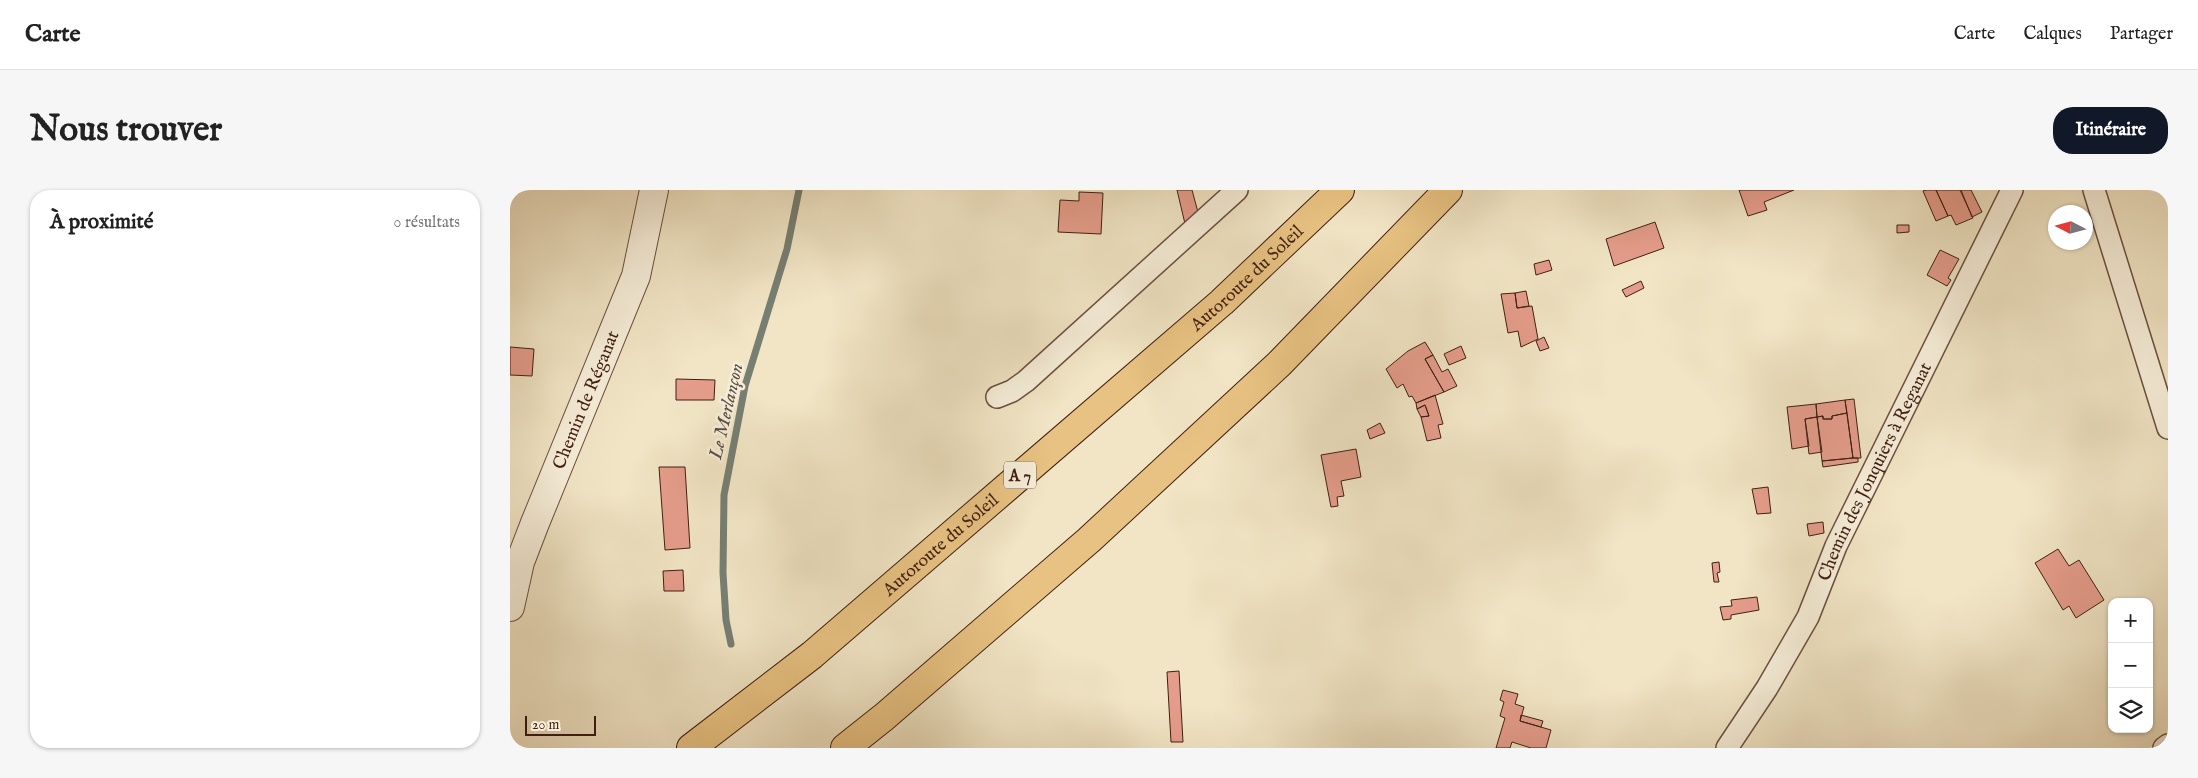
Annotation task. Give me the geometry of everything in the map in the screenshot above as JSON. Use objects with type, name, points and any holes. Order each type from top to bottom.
[{"type":"highway","name":"Autoroute du Soleil","points":[[691,748],[812,655],[1222,302],[1340,190]]},
{"type":"highway","points":[[845,748],[884,717],[1096,534],[1278,364],[1448,190]]},
{"type":"street","name":"Chemin de Réganat","points":[[510,607],[520,562],[636,276],[654,190]]},
{"type":"street","points":[[997,397],[1012,391],[1026,381],[1237,190]]},
{"type":"street","name":"Chemin des Jonquiers à Reganat","points":[[1727,748],[1767,688],[1808,617],[1836,546],[2012,190]]},
{"type":"street","points":[[2094,190],[2168,428]]},
{"type":"street","points":[[2164,748],[2168,745]]},
{"type":"building","points":[[1177,190],[1192,190],[1199,216],[1186,228]]},
{"type":"building","points":[[1739,190],[1794,190],[1764,202],[1767,210],[1748,216]]},
{"type":"building","points":[[1936,190],[1948,216],[1936,221],[1923,191]]},
{"type":"building","points":[[1936,190],[1960,190],[1973,218],[1956,225],[1951,215],[1948,216]]},
{"type":"building","points":[[1961,190],[1971,190],[1982,212],[1972,217]]},
{"type":"building","points":[[1079,192],[1103,193],[1101,234],[1058,232],[1060,200],[1079,201]]},
{"type":"building","points":[[1655,222],[1664,248],[1614,266],[1606,239]]},
{"type":"building","points":[[1897,225],[1909,225],[1909,232],[1897,233]]},
{"type":"building","points":[[1940,250],[1959,259],[1948,278],[1951,280],[1947,286],[1927,275]]},
{"type":"building","points":[[1549,260],[1552,270],[1536,275],[1534,264]]},
{"type":"building","points":[[1641,281],[1644,288],[1626,297],[1622,290]]},
{"type":"building","points":[[1526,291],[1529,306],[1517,308],[1515,293]]},
{"type":"building","points":[[1515,293],[1517,308],[1532,306],[1538,339],[1521,347],[1518,331],[1508,333],[1501,294]]},
{"type":"building","points":[[1544,337],[1549,348],[1540,351],[1536,341]]},
{"type":"building","points":[[1425,342],[1433,355],[1425,359],[1444,392],[1416,403],[1412,396],[1409,397],[1403,384],[1397,388],[1386,369],[1408,351]]},
{"type":"building","points":[[1461,346],[1466,358],[1449,365],[1444,354]]},
{"type":"building","points":[[510,347],[534,349],[532,376],[510,375]]},
{"type":"building","points":[[1433,355],[1442,372],[1448,369],[1457,386],[1444,392],[1425,359]]},
{"type":"building","points":[[676,379],[715,380],[714,400],[676,400]]},
{"type":"building","points":[[1435,395],[1443,424],[1438,425],[1441,438],[1427,441],[1421,417],[1429,416],[1425,405],[1417,409],[1416,403]]},
{"type":"building","points":[[1854,399],[1861,458],[1853,458],[1845,400]]},
{"type":"building","points":[[1845,400],[1847,413],[1832,416],[1832,419],[1823,419],[1823,416],[1817,417],[1816,404]]},
{"type":"building","points":[[1816,404],[1817,417],[1805,419],[1809,446],[1792,449],[1787,407]]},
{"type":"building","points":[[1425,405],[1429,416],[1421,417],[1417,409]]},
{"type":"building","points":[[1847,413],[1853,458],[1822,461],[1817,417],[1823,416],[1823,419],[1832,419],[1832,416]]},
{"type":"building","points":[[1817,417],[1822,452],[1809,454],[1805,419]]},
{"type":"building","points":[[1380,423],[1385,433],[1370,439],[1367,430]]},
{"type":"building","points":[[1356,449],[1361,477],[1341,481],[1344,496],[1337,497],[1338,506],[1331,507],[1321,455]]},
{"type":"building","points":[[1858,458],[1858,462],[1823,467],[1822,461]]},
{"type":"building","points":[[659,467],[685,467],[690,548],[665,550]]},
{"type":"building","points":[[1768,487],[1771,513],[1757,514],[1752,489]]},
{"type":"building","points":[[1823,522],[1824,533],[1809,536],[1807,524]]},
{"type":"building","points":[[2058,549],[2069,566],[2079,560],[2104,600],[2076,618],[2069,606],[2063,610],[2035,563]]},
{"type":"building","points":[[1719,562],[1720,572],[1717,573],[1719,582],[1714,582],[1712,563]]},
{"type":"building","points":[[683,570],[684,591],[664,591],[663,571]]},
{"type":"building","points":[[1757,597],[1759,610],[1731,615],[1731,619],[1723,620],[1720,607],[1732,606],[1731,600]]},
{"type":"building","points":[[1179,671],[1183,742],[1171,742],[1167,672]]},
{"type":"building","points":[[1503,690],[1518,694],[1515,704],[1524,707],[1520,721],[1551,730],[1546,748],[1531,748],[1512,742],[1510,748],[1496,748],[1505,718],[1500,716],[1504,702],[1500,700]]},
{"type":"building","points":[[1521,715],[1543,721],[1541,727],[1520,721]]},
{"type":"waterway","name":"Le Merlançon","points":[[731,644],[726,620],[723,573],[724,495],[745,386],[787,249],[799,190]]}]
